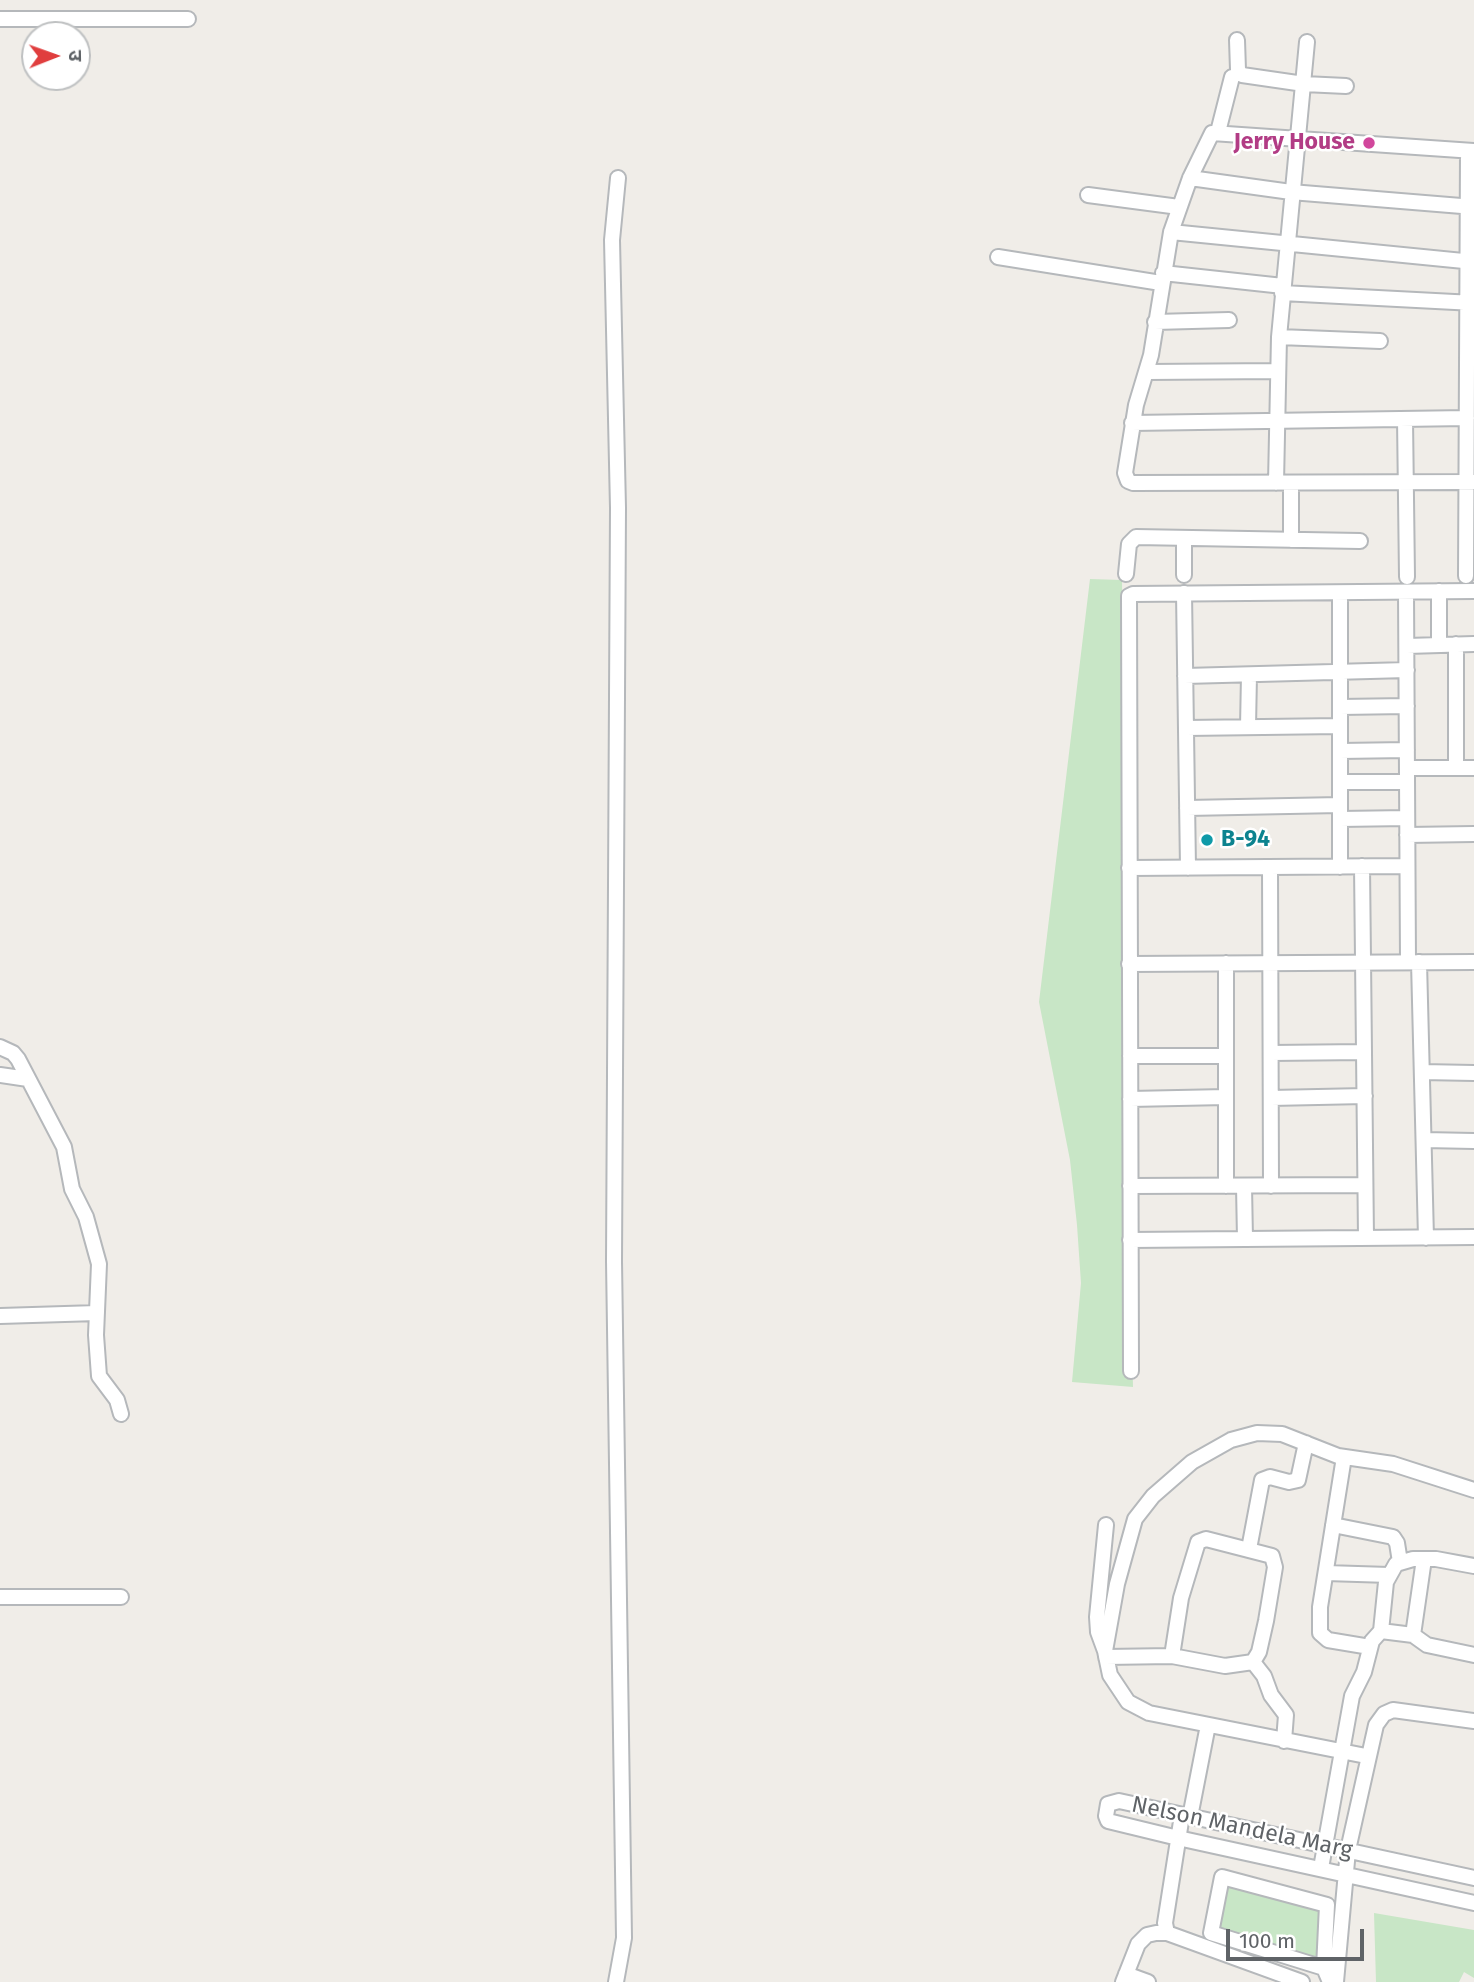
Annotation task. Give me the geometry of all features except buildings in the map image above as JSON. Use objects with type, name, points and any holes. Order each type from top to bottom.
[{"type":"street","points":[[0,19],[188,19]]},
{"type":"street","points":[[1237,40],[1241,75],[1304,85],[1346,86]]},
{"type":"street","points":[[1291,540],[1276,421],[1282,290],[1291,192],[1300,138],[1307,42]]},
{"type":"street","points":[[1218,132],[1232,76]]},
{"type":"street","points":[[1466,576],[1470,482],[1471,151],[1218,132],[1209,136],[1190,177],[1171,232],[1147,372],[1132,423],[1125,473],[1128,481],[1470,482]]},
{"type":"street","points":[[1190,177],[1291,192],[1471,207]]},
{"type":"street","points":[[616,1982],[623,1957],[624,1938],[614,1261],[618,508],[612,240],[618,178]]},
{"type":"street","points":[[1088,195],[1179,207]]},
{"type":"street","points":[[1171,232],[1471,262]]},
{"type":"street","points":[[998,257],[1282,290],[1471,302]]},
{"type":"street","points":[[1155,322],[1229,320]]},
{"type":"street","points":[[1279,337],[1380,341]]},
{"type":"street","points":[[1147,372],[1278,371]]},
{"type":"street","points":[[1132,423],[1405,419],[1469,415]]},
{"type":"street","points":[[1405,419],[1407,866],[1422,1072],[1426,1238]]},
{"type":"street","points":[[1126,574],[1129,544],[1133,538],[1360,541]]},
{"type":"street","points":[[1184,538],[1184,575]]},
{"type":"street","points":[[1131,1371],[1128,601],[1133,594],[1340,593],[1407,584],[1439,591],[1474,591]]},
{"type":"street","points":[[1438,645],[1439,591]]},
{"type":"street","points":[[1184,593],[1188,868]]},
{"type":"street","points":[[1340,593],[1340,867]]},
{"type":"street","points":[[1455,768],[1456,644]]},
{"type":"street","points":[[1407,646],[1474,644]]},
{"type":"street","points":[[1185,676],[1340,674],[1407,670]]},
{"type":"street","points":[[1248,675],[1248,727]]},
{"type":"street","points":[[1340,707],[1407,706]]},
{"type":"street","points":[[1186,728],[1340,726]]},
{"type":"street","points":[[1340,751],[1407,750]]},
{"type":"street","points":[[1340,782],[1474,768]]},
{"type":"street","points":[[1187,808],[1340,812],[1407,818]]},
{"type":"street","points":[[1407,835],[1474,834]]},
{"type":"street","points":[[1363,866],[1366,1238]]},
{"type":"street","points":[[1129,868],[1407,866]]},
{"type":"street","points":[[1270,867],[1271,1186]]},
{"type":"street","points":[[1129,964],[1474,962]]},
{"type":"street","points":[[1226,963],[1226,1186]]},
{"type":"street","points":[[0,1047],[13,1053],[64,1147],[72,1189],[88,1223],[100,1273],[97,1313],[99,1376],[117,1401],[121,1414]]},
{"type":"street","points":[[1270,1052],[1364,1052]]},
{"type":"street","points":[[1130,1056],[1226,1056]]},
{"type":"street","points":[[1422,1072],[1474,1073]]},
{"type":"street","points":[[0,1075],[28,1079]]},
{"type":"street","points":[[1271,1098],[1364,1096]]},
{"type":"street","points":[[1130,1099],[1226,1097]]},
{"type":"street","points":[[1423,1140],[1474,1141]]},
{"type":"street","points":[[1130,1186],[1365,1185]]},
{"type":"street","points":[[1244,1186],[1245,1239]]},
{"type":"street","points":[[1130,1240],[1474,1237]]},
{"type":"street","points":[[0,1316],[83,1316],[97,1313]]},
{"type":"street","points":[[1106,1654],[1129,1534],[1135,1519],[1153,1496],[1192,1462],[1231,1440],[1269,1432],[1344,1457],[1393,1464],[1474,1490]]},
{"type":"street","points":[[1249,1549],[1260,1484],[1266,1477],[1289,1482],[1298,1480],[1306,1443]]},
{"type":"street","points":[[1344,1457],[1320,1607],[1322,1637],[1370,1647]]},
{"type":"street","points":[[1106,1525],[1097,1617],[1098,1632],[1114,1684],[1133,1706],[1149,1713],[1208,1726],[1366,1756]]},
{"type":"street","points":[[1333,1525],[1392,1537],[1397,1543],[1399,1562],[1389,1575],[1381,1631]]},
{"type":"street","points":[[1106,1654],[1172,1656],[1225,1666],[1253,1662],[1259,1653],[1266,1621],[1275,1567],[1272,1556],[1206,1539],[1198,1542],[1181,1598],[1172,1656]]},
{"type":"street","points":[[1399,1562],[1424,1559],[1474,1566]]},
{"type":"street","points":[[1413,1634],[1424,1559]]},
{"type":"street","points":[[1326,1573],[1389,1575]]},
{"type":"street","points":[[0,1597],[121,1597]]},
{"type":"street","points":[[1321,1868],[1352,1696],[1364,1672],[1375,1635],[1381,1631],[1413,1634],[1427,1645],[1474,1655]]},
{"type":"street","points":[[1253,1662],[1264,1676],[1271,1695],[1286,1715],[1284,1741]]},
{"type":"street","points":[[1336,1982],[1348,1850],[1366,1756],[1376,1725],[1384,1714],[1393,1710],[1474,1721]]},
{"type":"street","points":[[1167,1933],[1165,1923],[1178,1838],[1208,1726]]},
{"type":"street","name":"Nelson Mandela Marg","points":[[1474,1878],[1113,1801],[1108,1804],[1108,1821],[1474,1903]]},
{"type":"street","points":[[1324,1968],[1211,1933],[1222,1877],[1327,1905],[1324,1968],[1330,1982]]},
{"type":"street","points":[[1148,1982],[1125,1978],[1142,1939],[1147,1935],[1167,1933],[1302,1982]]},
{"type":"green space","points":[[1090,579],[1122,580],[1127,1138],[1133,1387],[1072,1382],[1081,1283],[1077,1225],[1070,1160],[1039,1002]]},
{"type":"green space","points":[[1223,1872],[1334,1899],[1323,1972],[1210,1936]]},
{"type":"green space","points":[[1374,1913],[1474,1930],[1474,1978],[1464,1972],[1459,1982],[1376,1982]]},
{"type":"place","name":"Jerry House","points":[[1369,143]]},
{"type":"place","name":"B-94","points":[[1207,840]]}]
